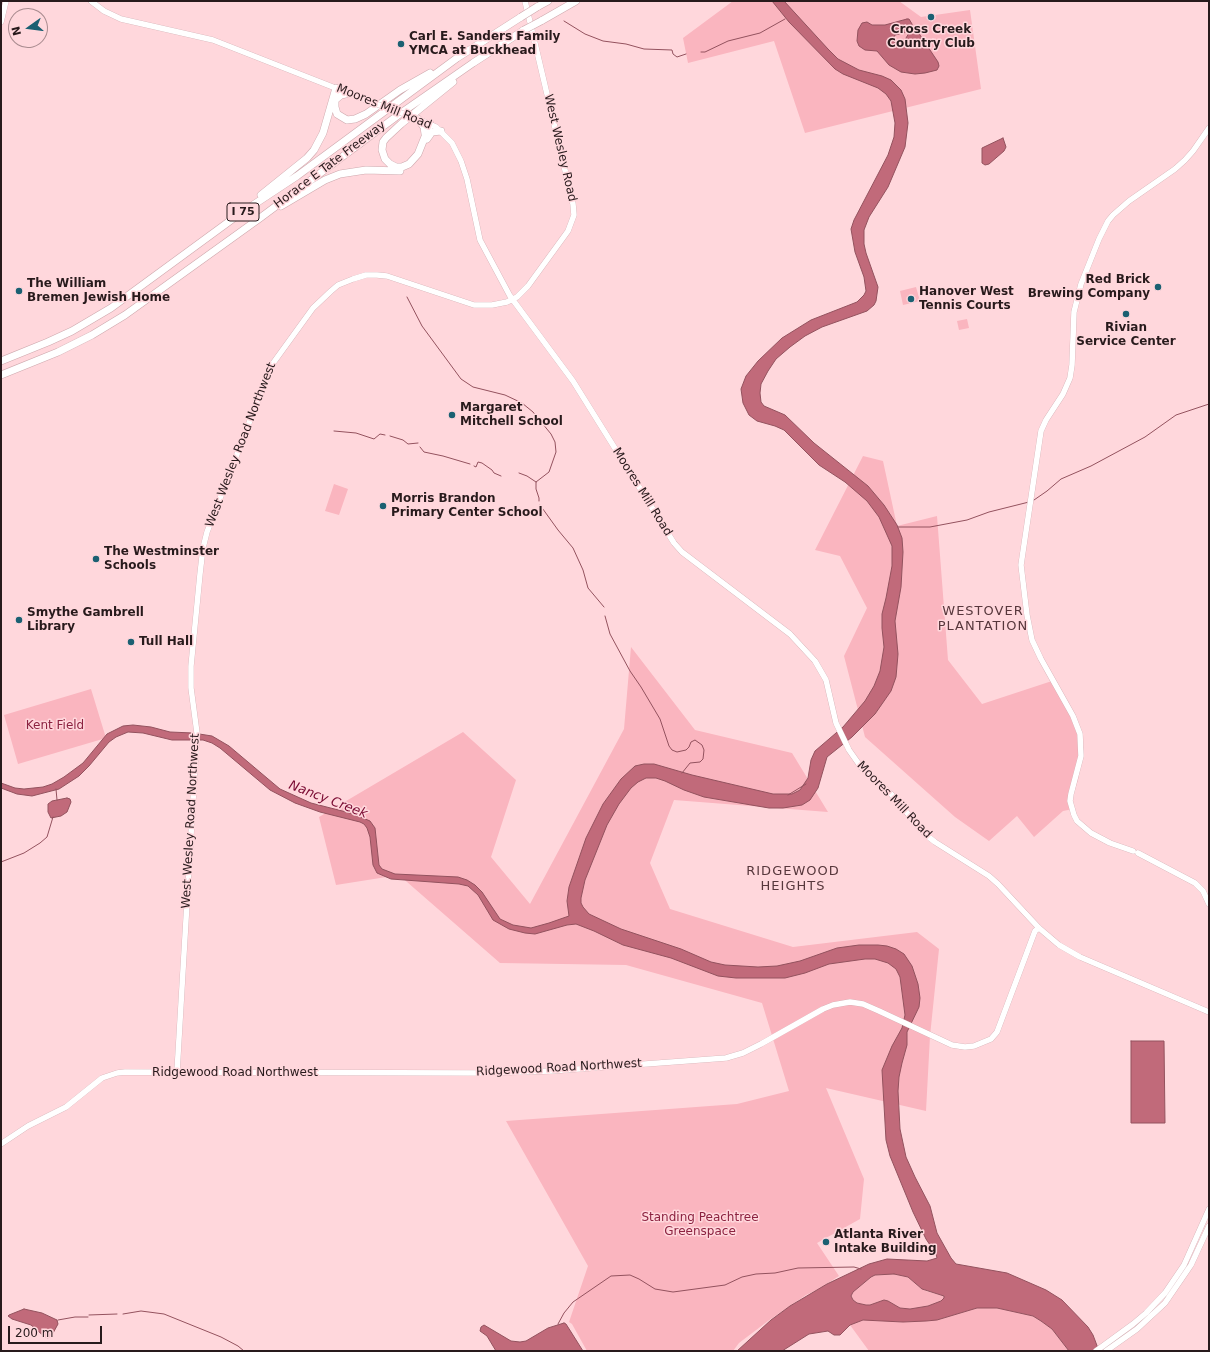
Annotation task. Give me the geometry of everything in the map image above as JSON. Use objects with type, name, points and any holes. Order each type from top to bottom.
[{"type":"highway","name":"Horace E Tate Freeway","points":[[1,361],[48,342],[111,308],[238,215],[297,176],[457,58],[548,1]]},
{"type":"highway","name":"Horace E Tate Freeway","points":[[1,375],[58,352],[110,324],[260,218],[401,113],[473,63],[524,30],[576,1]]},
{"type":"highway","points":[[338,88],[335,100],[336,111],[340,117],[347,120],[359,118],[400,90],[457,58]]},
{"type":"highway","points":[[441,131],[432,132],[426,138],[418,154],[409,164],[402,167],[396,167],[387,162],[383,156],[382,146],[386,138],[454,81],[473,63]]},
{"type":"highway","points":[[238,215],[307,158],[314,150],[323,132],[338,88]]},
{"type":"highway","points":[[335,100],[341,95],[350,93]]},
{"type":"highway","points":[[418,119],[425,127],[426,138]]},
{"type":"highway","points":[[260,218],[326,180],[340,174],[366,170],[399,171],[410,168],[420,158],[431,125]]},
{"type":"street","points":[[1,22],[6,1]]},
{"type":"street","name":"Moores Mill Road","points":[[91,1],[104,12],[122,19],[206,38],[418,119],[441,131],[456,148],[467,179],[480,240],[512,300],[573,380],[674,543],[682,552],[790,634],[815,661],[826,680],[836,723],[847,746],[861,767],[891,794],[926,835],[989,876],[1039,928],[1069,951],[1100,966],[1209,1012]]},
{"type":"street","name":"West Wesley Road","points":[[512,300],[520,295],[528,286],[562,241],[568,231],[574,215],[571,194],[525,1]]},
{"type":"street","points":[[1209,128],[1193,152],[1185,160],[1175,169],[1116,211],[1102,232],[1081,284],[1074,312],[1072,365],[1070,378],[1063,394],[1046,420],[1041,431],[1021,565],[1027,616],[1032,640],[1073,716],[1081,741],[1080,762],[1070,794],[1071,808],[1077,821],[1090,833],[1110,843],[1135,852],[1195,883],[1203,891],[1209,904]]},
{"type":"street","name":"West Wesley Road Northwest","points":[[177,1072],[196,742],[196,725],[190,688],[191,666],[204,541],[267,374],[275,358],[314,308],[331,291],[346,282],[366,275],[387,276],[474,305],[500,304],[512,300]]},
{"type":"street","name":"Ridgewood Road Northwest","points":[[1,1144],[28,1126],[66,1107],[96,1082],[109,1076],[125,1072],[484,1074],[551,1071],[732,1057],[761,1044],[824,1009],[845,1002],[863,1004],[946,1043],[958,1046],[974,1046],[990,1039],[997,1032],[1035,931],[1039,928]]},
{"type":"street","points":[[1106,1351],[1146,1313],[1175,1280],[1192,1250],[1209,1209]]},
{"type":"street","points":[[1096,1351],[1137,1329],[1154,1315],[1175,1290],[1191,1265],[1209,1226]]},
{"type":"green space","points":[[733,1],[899,1],[921,17],[970,10],[981,89],[805,133],[774,41],[688,63],[683,38]]},
{"type":"green space","points":[[916,287],[920,301],[903,305],[900,291]]},
{"type":"green space","points":[[967,319],[969,328],[959,330],[957,321]]},
{"type":"green space","points":[[863,456],[883,461],[897,526],[937,516],[948,660],[982,704],[1055,680],[1076,722],[1084,748],[1078,780],[1071,802],[1073,809],[1063,811],[1034,837],[1017,816],[989,841],[955,817],[865,737],[844,656],[867,608],[840,556],[815,550]]},
{"type":"green space","points":[[334,484],[348,489],[339,515],[325,511]]},
{"type":"green space","name":"Standing Peachtree Greenspace","points":[[631,647],[695,730],[792,753],[828,812],[674,800],[650,863],[670,909],[793,947],[917,932],[939,949],[930,1036],[926,1111],[826,1088],[864,1179],[860,1219],[817,1243],[839,1276],[819,1289],[806,1295],[768,1321],[739,1343],[733,1351],[587,1351],[572,1324],[569,1322],[588,1266],[506,1121],[737,1104],[789,1091],[762,1003],[626,965],[500,963],[399,875],[336,885],[319,817],[463,732],[516,780],[491,857],[530,904],[624,729]]},
{"type":"green space","name":"Kent Field","points":[[91,689],[106,738],[18,764],[4,715]]},
{"type":"green space","points":[[894,1274],[908,1277],[926,1291],[944,1296],[944,1298],[941,1301],[928,1306],[910,1309],[900,1308],[884,1300],[866,1305],[857,1303],[853,1300],[851,1296],[853,1292],[871,1277],[875,1275]]},
{"type":"green space","points":[[977,1308],[997,1308],[1033,1316],[1052,1329],[1069,1351],[869,1351],[850,1325],[868,1319],[903,1322],[937,1320]]},
{"type":"shaded area","points":[[772,1],[784,1],[838,59],[859,70],[891,80],[901,90],[905,99],[908,123],[905,147],[888,187],[869,217],[864,230],[864,244],[866,253],[878,287],[876,301],[867,311],[822,327],[805,336],[790,347],[776,359],[768,371],[761,384],[760,393],[761,402],[764,406],[785,415],[814,443],[868,486],[884,505],[897,525],[902,538],[903,552],[901,587],[895,621],[898,654],[896,677],[891,691],[875,714],[852,737],[827,757],[818,788],[810,800],[802,805],[783,808],[769,808],[704,797],[656,778],[646,778],[638,782],[631,788],[619,804],[607,825],[585,880],[581,903],[589,914],[621,929],[681,949],[711,962],[725,965],[758,967],[777,966],[800,961],[837,948],[859,945],[887,946],[904,954],[912,966],[918,984],[920,998],[919,1007],[907,1032],[907,1045],[899,1077],[898,1091],[900,1129],[906,1157],[930,1206],[937,1233],[956,1264],[1007,1273],[1046,1290],[1062,1300],[1088,1327],[1093,1335],[1099,1351],[1069,1351],[1052,1329],[1033,1316],[997,1308],[977,1308],[937,1320],[903,1322],[863,1320],[850,1325],[840,1335],[834,1335],[828,1331],[809,1334],[782,1351],[737,1351],[771,1320],[790,1306],[827,1284],[869,1264],[887,1259],[927,1261],[937,1258],[913,1212],[890,1156],[886,1140],[882,1070],[892,1046],[902,1028],[905,1015],[900,977],[896,969],[888,963],[875,959],[865,959],[829,964],[805,973],[785,978],[736,978],[718,976],[671,958],[623,945],[576,924],[535,934],[509,929],[493,920],[478,895],[468,886],[391,879],[377,873],[373,865],[370,837],[364,824],[320,812],[295,803],[270,790],[220,748],[203,740],[172,740],[143,733],[128,732],[109,742],[79,776],[59,789],[32,796],[17,794],[1,788],[1,783],[15,788],[24,789],[43,787],[52,784],[83,763],[107,734],[123,726],[133,725],[151,727],[170,732],[212,736],[229,746],[280,789],[311,803],[354,814],[370,821],[375,828],[379,865],[382,869],[395,874],[458,877],[467,880],[482,892],[500,919],[513,925],[531,928],[569,916],[567,901],[569,887],[586,838],[603,804],[621,779],[635,766],[654,764],[692,775],[773,794],[792,794],[800,790],[808,778],[811,760],[815,751],[843,727],[865,701],[874,686],[880,671],[884,647],[882,614],[892,566],[892,546],[879,517],[867,501],[845,482],[819,465],[784,430],[757,421],[749,415],[743,403],[741,389],[746,376],[758,361],[782,338],[811,320],[857,302],[864,295],[866,291],[864,277],[855,252],[851,229],[854,220],[888,155],[894,137],[895,123],[891,101],[886,94],[878,88],[843,74],[835,69],[789,22]],"holes":[[[894,1274],[908,1277],[922,1289],[944,1296],[944,1298],[941,1301],[928,1306],[910,1309],[900,1308],[884,1300],[866,1305],[857,1303],[851,1296],[853,1292],[875,1275]]]},
{"type":"shaded area","points":[[909,19],[912,24],[912,29],[895,35],[892,40],[903,45],[905,44],[909,33],[915,30],[918,32],[938,62],[939,66],[937,70],[915,74],[901,72],[889,65],[877,51],[865,50],[859,46],[857,41],[858,30],[862,23],[867,22],[872,25],[885,25]]},
{"type":"shaded area","points":[[1003,138],[1006,147],[1004,151],[989,164],[985,165],[982,163],[982,148]]},
{"type":"shaded area","points":[[67,798],[70,799],[71,802],[67,812],[61,816],[51,818],[48,812],[48,804],[52,801]]},
{"type":"shaded area","points":[[1131,1041],[1164,1041],[1165,1123],[1131,1123]]},
{"type":"shaded area","points":[[24,1309],[42,1313],[57,1320],[58,1324],[52,1335],[48,1338],[45,1337],[31,1325],[12,1319],[8,1316]]},
{"type":"shaded area","points":[[564,1323],[583,1351],[496,1351],[487,1336],[480,1331],[481,1327],[484,1325],[511,1341],[520,1342],[526,1341],[548,1328]]},
{"type":"waterway","points":[[701,52],[705,52],[728,41],[760,33],[785,19]]},
{"type":"waterway","points":[[564,21],[585,34],[603,41],[626,44],[644,49],[672,50],[673,54],[677,57],[686,54]]},
{"type":"waterway","points":[[407,297],[422,326],[461,379],[473,387],[505,395],[522,403],[533,412],[551,434],[555,442],[556,452],[549,472],[536,482],[539,501]]},
{"type":"waterway","points":[[1034,500],[1061,479],[1091,466],[1145,437],[1176,415],[1209,404]]},
{"type":"waterway","points":[[334,431],[356,433],[374,439],[380,434],[385,435]]},
{"type":"waterway","points":[[390,436],[403,440],[408,444],[418,443]]},
{"type":"waterway","points":[[420,447],[424,452],[470,464]]},
{"type":"waterway","points":[[474,466],[476,467],[478,462],[482,463],[494,473],[501,476]]},
{"type":"waterway","points":[[519,473],[536,482]]},
{"type":"waterway","points":[[898,527],[930,527],[967,520],[989,512],[1029,502]]},
{"type":"waterway","points":[[540,505],[573,548],[583,570],[588,588],[604,607]]},
{"type":"waterway","points":[[605,616],[610,634],[630,671],[660,719],[669,746],[672,750],[677,752],[686,750],[691,742],[695,740],[702,745],[704,750],[703,759],[700,762],[690,763],[682,773]]},
{"type":"waterway","points":[[788,795],[806,784]]},
{"type":"waterway","points":[[56,789],[57,800]]},
{"type":"waterway","points":[[1,862],[24,853],[47,837],[53,817]]},
{"type":"waterway","points":[[558,1324],[564,1313],[573,1302],[611,1276],[630,1275],[655,1289],[673,1292],[725,1285],[742,1277],[756,1274],[775,1273],[798,1268],[854,1267],[861,1269]]},
{"type":"waterway","points":[[123,1314],[141,1311],[164,1314],[221,1337],[244,1351]]},
{"type":"waterway","points":[[89,1315],[117,1314]]},
{"type":"waterway","points":[[58,1320],[75,1317],[88,1317]]},
{"type":"place","name":"Cross Creek Country Club","points":[[931,17]]},
{"type":"place","name":"Carl E. Sanders Family YMCA at Buckhead","points":[[401,44]]},
{"type":"place","name":"Red Brick Brewing Company","points":[[1158,287]]},
{"type":"place","name":"The William Bremen Jewish Home","points":[[19,291]]},
{"type":"place","name":"Hanover West Tennis Courts","points":[[911,299]]},
{"type":"place","name":"Rivian Service Center","points":[[1126,314]]},
{"type":"place","name":"Margaret Mitchell School","points":[[452,415]]},
{"type":"place","name":"Morris Brandon Primary Center School","points":[[383,506]]},
{"type":"place","name":"The Westminster Schools","points":[[96,559]]},
{"type":"place","name":"Smythe Gambrell Library","points":[[19,620]]},
{"type":"place","name":"Tull Hall","points":[[131,642]]},
{"type":"place","name":"Atlanta River Intake Building","points":[[826,1242]]},
{"type":"district","name":"WESTOVER PLANTATION","points":[[983,620]]},
{"type":"district","name":"RIDGEWOOD HEIGHTS","points":[[793,880]]},
{"type":"water label","name":"Nancy Creek","points":[[328,800]]}]
